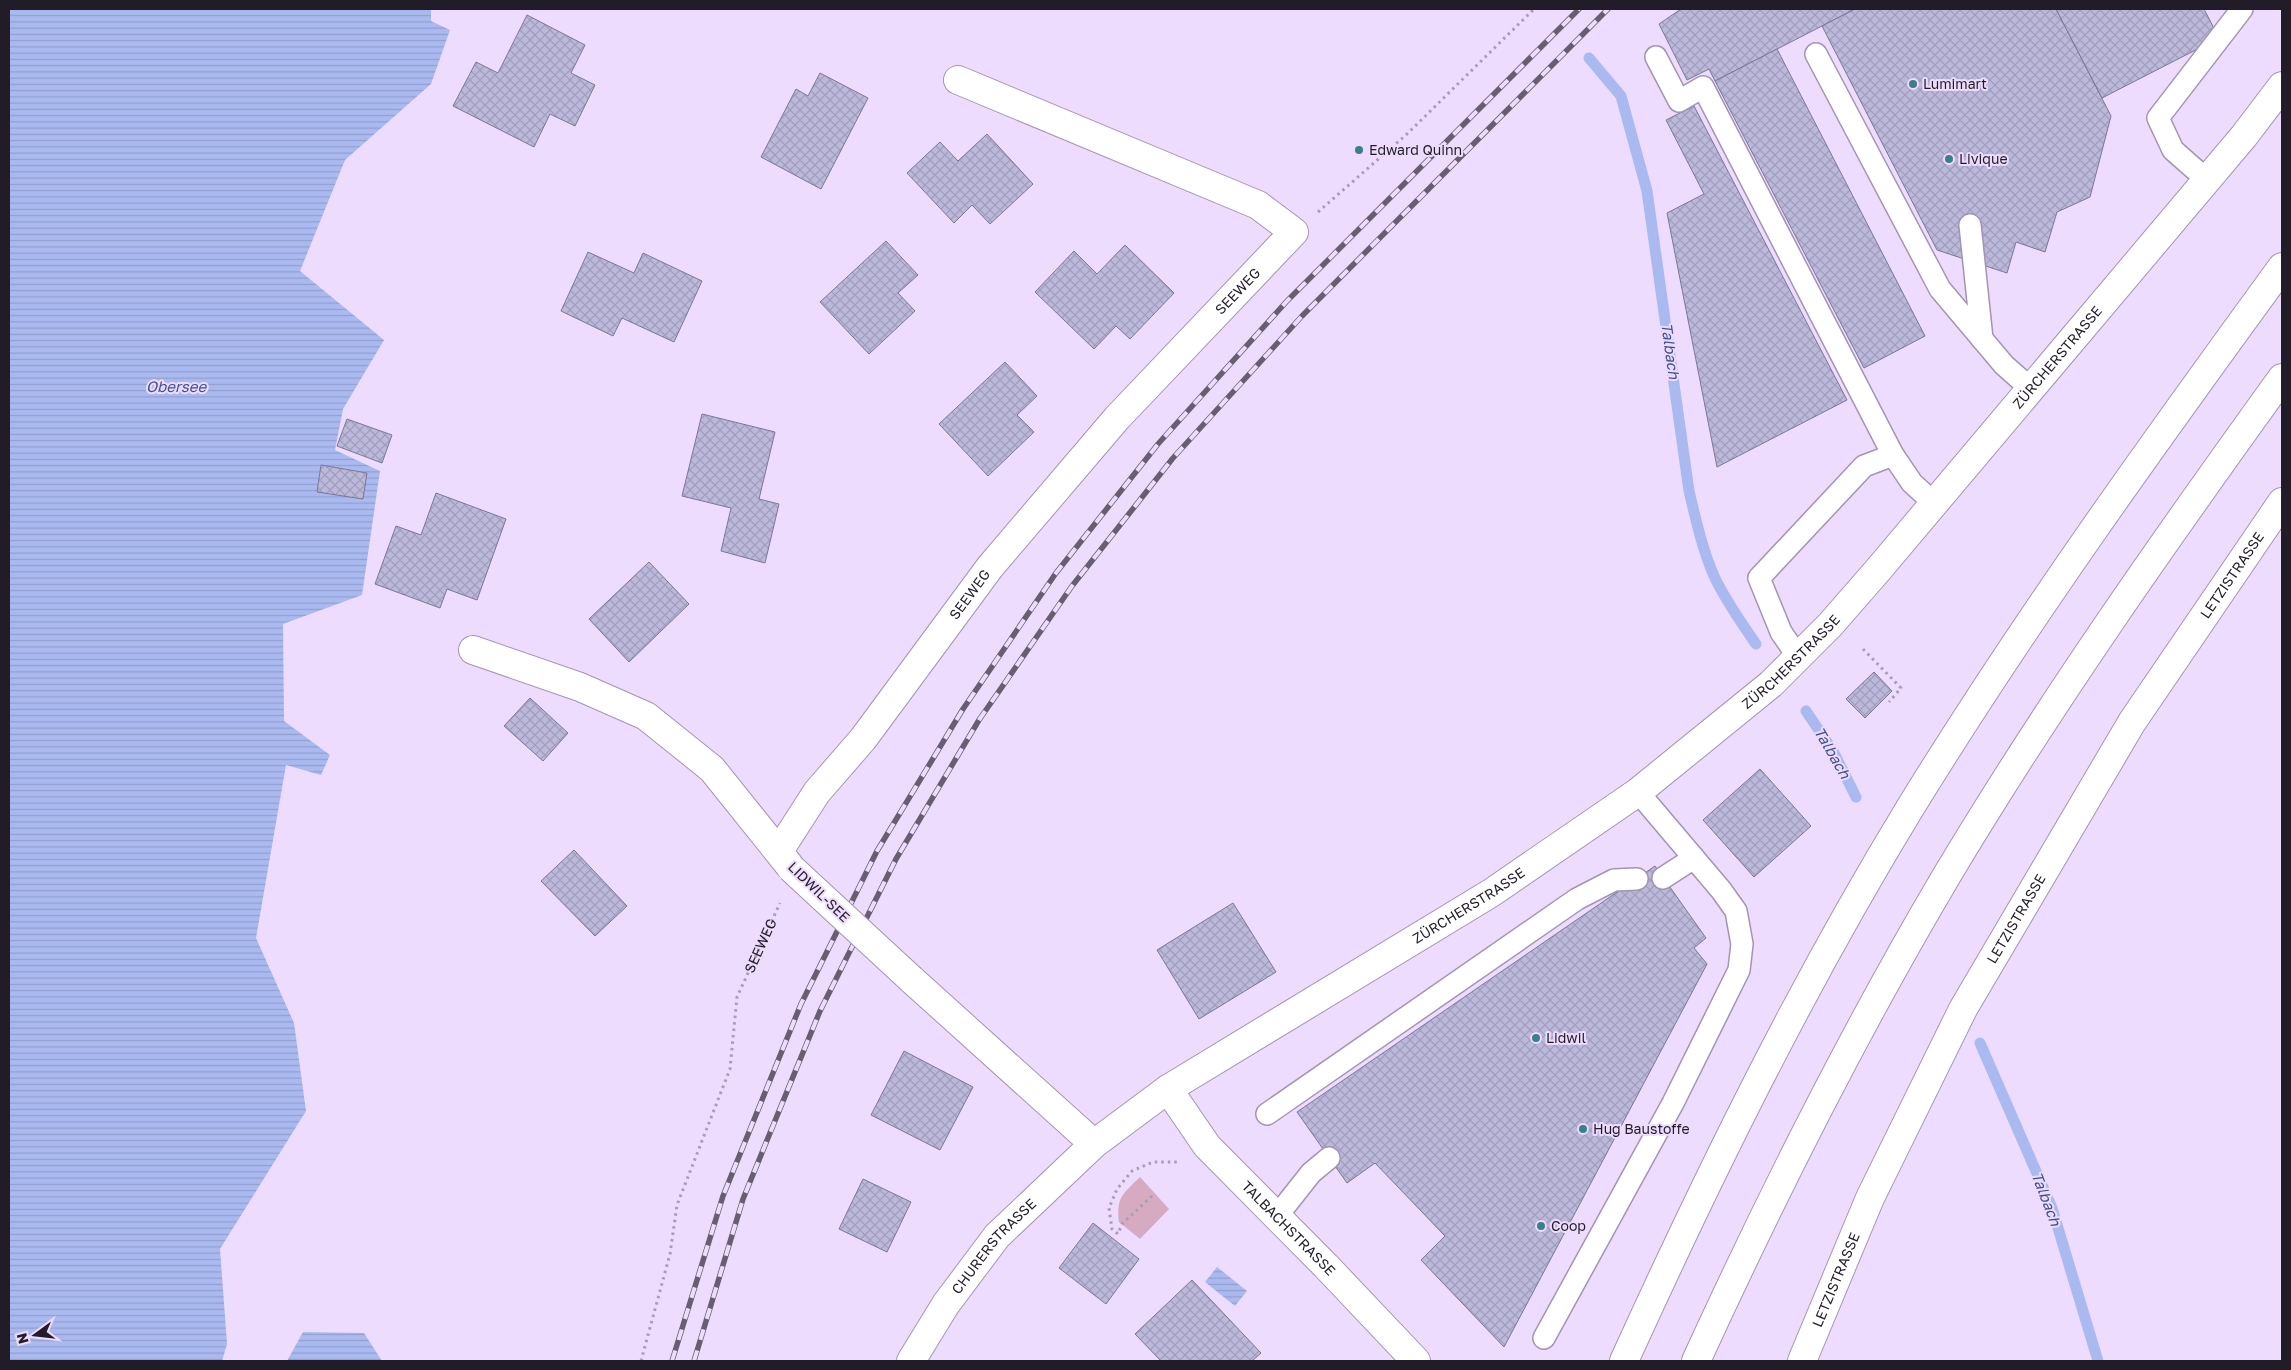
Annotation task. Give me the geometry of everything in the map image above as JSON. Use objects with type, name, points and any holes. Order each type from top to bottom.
[{"type":"main road","points":[[958,80],[1258,205],[1294,232]]},
{"type":"main road","name":"ZÜRCHERSTRASSE","points":[[1094,1144],[1168,1089],[1491,893],[1638,792],[1771,684],[1830,625],[1935,504],[2207,180],[2282,86]]},
{"type":"main road","name":"SEEWEG","points":[[785,860],[817,792],[863,739],[990,567],[1116,418],[1294,232]]},
{"type":"main road","points":[[1624,1361],[1680,1237],[1754,1088],[1909,809],[1984,690],[2068,566],[2137,466],[2282,268]]},
{"type":"main road","points":[[1696,1361],[1768,1204],[1811,1121],[1948,875],[2045,718],[2120,604],[2282,378]]},
{"type":"main road","name":"LETZISTRASSE","points":[[1802,1361],[1870,1198],[1963,1009],[2132,722],[2282,502]]},
{"type":"main road","name":"LIDWIL-SEE","points":[[473,650],[580,687],[646,716],[712,770],[785,860],[911,978],[1094,1144]]},
{"type":"main road","name":"TALBACHSTRASSE","points":[[1168,1089],[1208,1146],[1416,1361]]},
{"type":"main road","name":"CHURERSTRASSE","points":[[911,1361],[946,1304],[997,1236],[1022,1210],[1094,1144]]},
{"type":"lane","points":[[2207,180],[2173,150],[2158,118],[2242,9]]},
{"type":"lane","points":[[1816,54],[1940,289],[2004,365],[2031,389]]},
{"type":"lane","points":[[1656,57],[1679,101],[1703,87],[1893,455],[1912,483],[1935,504]]},
{"type":"lane","points":[[1970,225],[1982,340]]},
{"type":"lane","points":[[1798,657],[1781,632],[1759,578],[1864,466],[1893,455]]},
{"type":"lane","points":[[1544,1338],[1673,1103],[1739,970],[1742,944],[1736,911],[1638,792]]},
{"type":"lane","points":[[1663,878],[1694,858]]},
{"type":"lane","points":[[1267,1114],[1577,899],[1614,880],[1637,879]]},
{"type":"lane","points":[[1277,1216],[1312,1174],[1329,1158]]},
{"type":"path","points":[[1294,232],[1407,134],[1534,9]]},
{"type":"path","points":[[1863,649],[1901,688],[1889,702]]},
{"type":"path","name":"SEEWEG","points":[[640,1361],[670,1254],[677,1205],[730,1069],[738,997],[780,903],[774,879],[785,860]]},
{"type":"path","points":[[1152,1196],[1122,1224],[1118,1234],[1112,1229],[1109,1208],[1118,1189],[1132,1172],[1154,1162],[1177,1162],[1181,1158]]},
{"type":"shaded area","points":[[1140,1177],[1169,1209],[1140,1239],[1119,1222],[1118,1214],[1122,1196]]},
{"type":"water","name":"Obersee","points":[[9,9],[431,9],[431,21],[450,30],[431,84],[345,160],[300,271],[384,340],[343,409],[335,450],[380,471],[362,595],[283,624],[284,721],[330,755],[321,775],[286,765],[256,938],[294,1023],[306,1111],[220,1249],[227,1344],[222,1361],[9,1361]]},
{"type":"water","points":[[1217,1267],[1247,1291],[1235,1306],[1205,1282]]},
{"type":"water","points":[[303,1332],[364,1333],[382,1361],[287,1361]]},
{"type":"building","points":[[1681,9],[1855,9],[1715,81],[1709,69],[1687,80],[1659,24]]},
{"type":"building","points":[[1855,9],[2056,9],[2111,116],[2090,197],[2057,212],[2045,252],[2016,242],[2007,273],[1937,250],[1822,26]]},
{"type":"building","points":[[2056,9],[2204,9],[2219,38],[2102,98]]},
{"type":"building","points":[[527,15],[585,45],[571,73],[595,85],[575,126],[550,114],[534,147],[453,106],[476,62],[498,73]]},
{"type":"building","points":[[1777,49],[1925,336],[1864,368],[1715,81]]},
{"type":"building","points":[[820,73],[868,98],[821,189],[761,157],[796,89],[808,96]]},
{"type":"building","points":[[1694,106],[1847,400],[1717,467],[1667,213],[1704,194],[1666,120]]},
{"type":"building","points":[[987,134],[1033,184],[990,224],[972,205],[954,223],[907,173],[940,142],[958,161]]},
{"type":"building","points":[[886,241],[918,275],[898,293],[915,311],[869,354],[820,302]]},
{"type":"building","points":[[1125,245],[1174,293],[1130,339],[1116,326],[1094,349],[1035,292],[1074,251],[1097,274]]},
{"type":"building","points":[[588,252],[634,273],[643,253],[702,281],[674,342],[622,318],[613,336],[561,311]]},
{"type":"building","points":[[1005,362],[1037,396],[1017,415],[1034,432],[988,476],[939,424]]},
{"type":"building","points":[[702,414],[775,432],[759,499],[779,504],[765,563],[721,551],[731,508],[682,496]]},
{"type":"building","points":[[347,419],[392,435],[382,463],[337,446]]},
{"type":"building","points":[[321,465],[367,473],[363,499],[317,492]]},
{"type":"building","points":[[436,493],[506,519],[477,600],[447,589],[440,608],[375,584],[396,526],[421,535]]},
{"type":"building","points":[[649,562],[689,604],[629,662],[589,619]]},
{"type":"building","points":[[1874,672],[1892,691],[1865,718],[1846,699]]},
{"type":"building","points":[[530,698],[568,733],[543,761],[504,726]]},
{"type":"building","points":[[1760,769],[1811,826],[1754,877],[1703,820]]},
{"type":"building","points":[[574,850],[627,906],[595,936],[541,881]]},
{"type":"building","name":"Lidwil","points":[[1655,866],[1706,938],[1694,948],[1707,964],[1504,1347],[1421,1260],[1445,1236],[1375,1163],[1347,1183],[1297,1112]]},
{"type":"building","points":[[1233,903],[1276,972],[1199,1019],[1157,950]]},
{"type":"building","points":[[904,1051],[973,1087],[940,1150],[871,1115]]},
{"type":"building","points":[[863,1179],[911,1202],[887,1252],[839,1229]]},
{"type":"building","points":[[1093,1223],[1139,1259],[1106,1304],[1059,1268]]},
{"type":"building","points":[[1192,1280],[1261,1353],[1252,1361],[1161,1361],[1135,1334]]},
{"type":"waterway","name":"Talbach","points":[[1589,58],[1621,96],[1647,191],[1689,491],[1700,534],[1718,585],[1756,644]]},
{"type":"waterway","name":"Talbach","points":[[1806,711],[1833,751],[1856,797]]},
{"type":"waterway","name":"Talbach","points":[[1980,1043],[2052,1208],[2098,1361]]},
{"type":"railway","points":[[672,1361],[723,1196],[801,1004],[877,851],[963,709],[1056,573],[1158,444],[1287,301],[1579,9]]},
{"type":"railway","points":[[694,1361],[743,1199],[820,1011],[896,859],[979,720],[1072,586],[1173,458],[1302,316],[1608,9]]},
{"type":"place","name":"Lumimart","points":[[1913,84]]},
{"type":"place","name":"Edward Quinn","points":[[1359,150]]},
{"type":"place","name":"Livique","points":[[1949,159]]},
{"type":"place","name":"Lidwil","points":[[1536,1038]]},
{"type":"place","name":"Hug Baustoffe","points":[[1583,1129]]},
{"type":"place","name":"Coop","points":[[1541,1226]]}]
